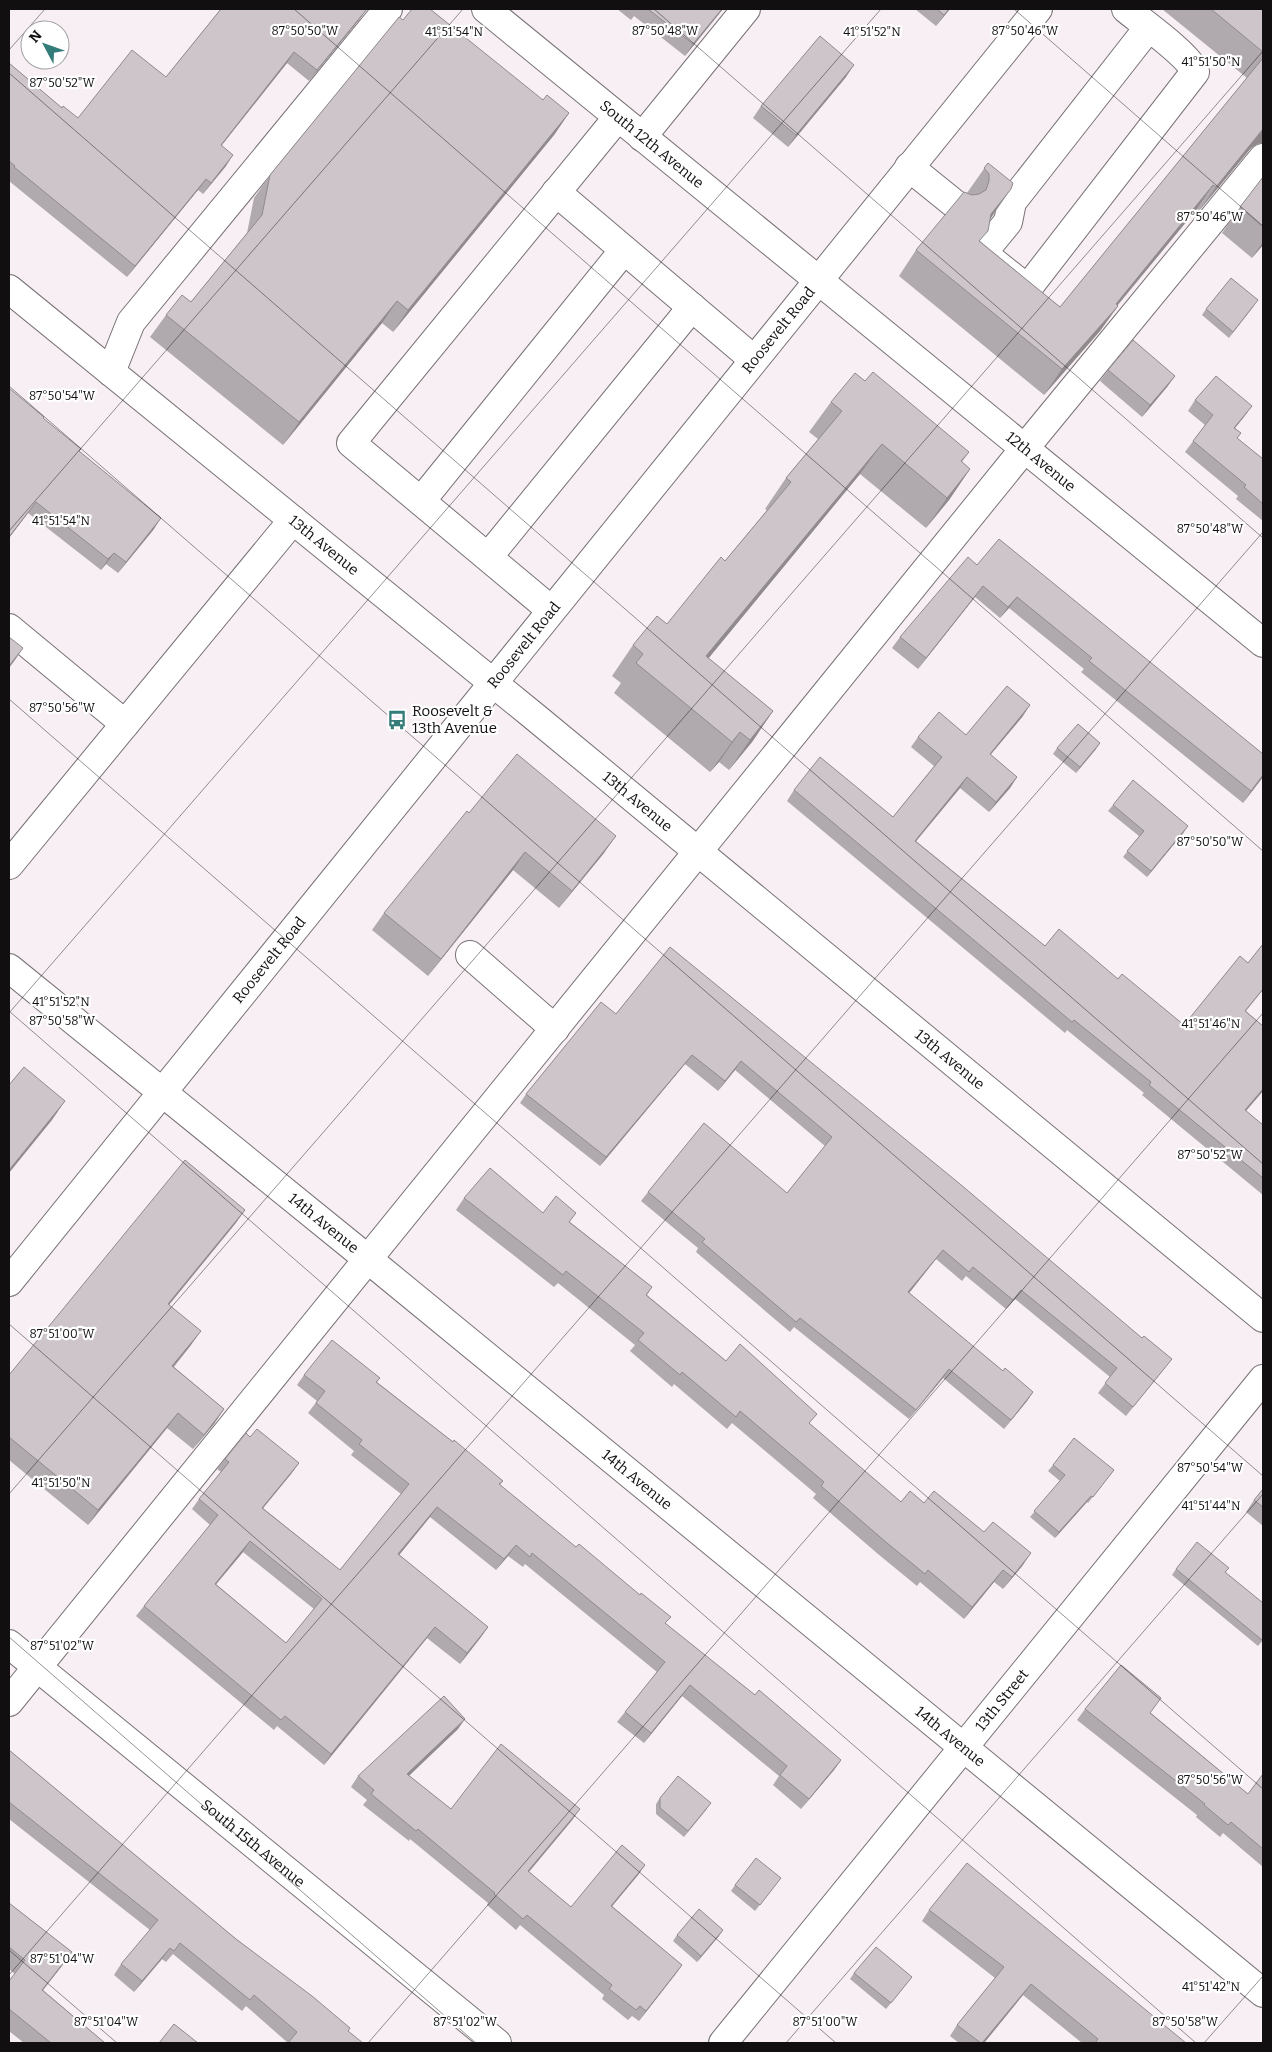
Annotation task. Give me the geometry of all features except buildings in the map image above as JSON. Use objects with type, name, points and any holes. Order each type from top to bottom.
[{"type":"street","points":[[111,372],[131,322],[388,9]]},
{"type":"street","name":"South 12th Avenue","points":[[486,9],[817,280]]},
{"type":"street","points":[[642,137],[746,9]]},
{"type":"street","name":"Roosevelt Road","points":[[9,1282],[753,359],[1038,9]]},
{"type":"street","points":[[1126,9],[1149,27],[1193,66],[1195,72],[1193,78],[1031,284],[1020,283],[985,254],[993,234],[1008,222],[1012,202],[1149,27]]},
{"type":"street","points":[[551,610],[351,443],[618,117]]},
{"type":"street","points":[[9,1702],[369,1260],[1024,449],[1263,158]]},
{"type":"street","points":[[909,167],[956,205]]},
{"type":"street","points":[[556,192],[753,359]]},
{"type":"street","points":[[421,501],[624,250]]},
{"type":"street","name":"12th Avenue","points":[[817,280],[1263,643]]},
{"type":"street","name":"13th Avenue","points":[[9,289],[698,852],[1263,1318]]},
{"type":"street","points":[[488,557],[692,307]]},
{"type":"street","points":[[9,865],[293,520]]},
{"type":"street","points":[[9,628],[126,724]]},
{"type":"street","points":[[470,955],[555,1029]]},
{"type":"street","name":"14th Avenue","points":[[9,968],[964,1746],[1263,1993]]},
{"type":"street","name":"13th Street","points":[[723,2043],[1263,1378]]},
{"type":"street","name":"South 15th Avenue","points":[[9,1644],[497,2043]]},
{"type":"place","name":"Roosevelt & 13th Avenue","points":[[397,720]]}]
